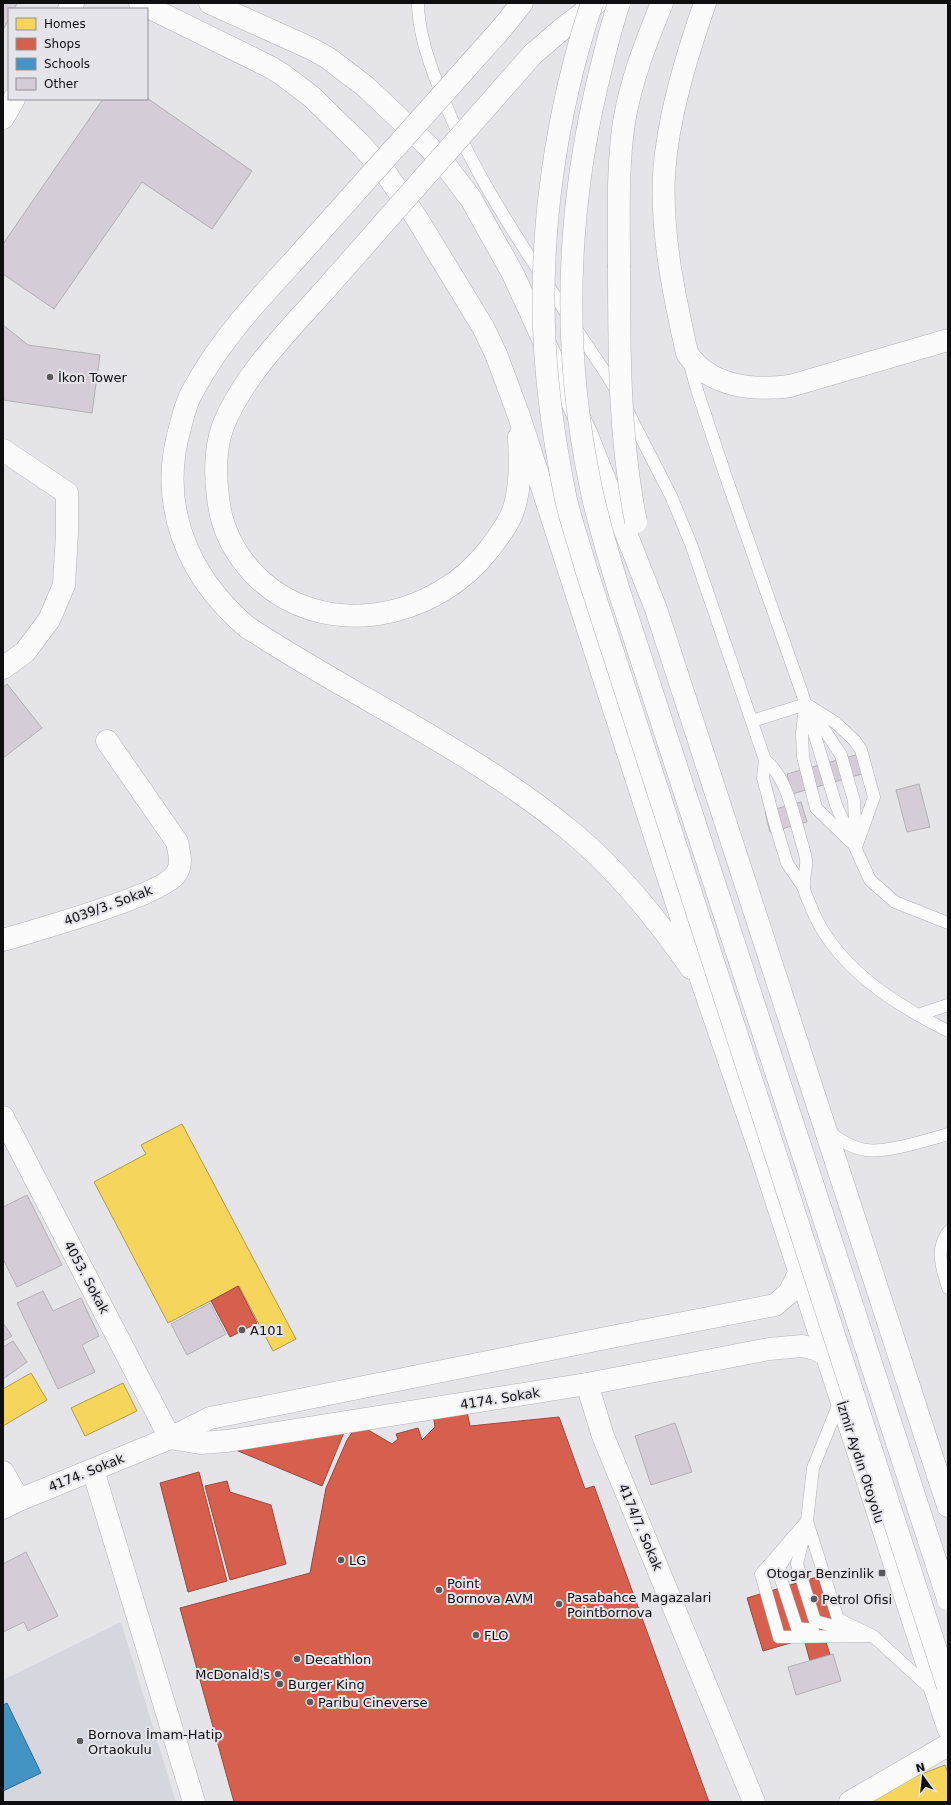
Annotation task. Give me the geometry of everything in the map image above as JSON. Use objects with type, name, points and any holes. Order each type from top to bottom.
[{"type":"main road","points":[[140,3],[283,75],[312,97],[359,143],[382,169],[416,217],[482,327],[496,354],[519,416],[704,988]]},
{"type":"main road","points":[[210,3],[280,33],[310,48],[348,72],[366,87],[428,146],[468,194],[502,252],[534,316],[587,435],[656,609],[948,1506]]},
{"type":"main road","points":[[522,3],[502,28],[292,263],[236,328],[200,378],[187,404],[175,445],[172,481],[179,527],[193,562],[211,591],[227,610],[247,627],[488,770],[529,798],[575,834],[640,899],[704,988]]},
{"type":"main road","points":[[592,3],[579,44],[562,119],[551,186],[544,262],[546,366],[554,432],[564,492],[586,569],[943,1692],[948,1728]]},
{"type":"main road","points":[[519,416],[520,471],[514,510],[486,552],[471,569],[439,594],[426,600],[397,610],[366,616],[334,615],[287,600],[271,589],[246,566],[235,550],[228,536],[219,507],[216,474],[217,457],[223,427],[244,389],[269,354],[533,54],[596,3]]},
{"type":"main road","points":[[619,3],[589,120],[578,180],[572,233],[572,347],[578,413],[590,484],[619,591],[948,1599]]},
{"type":"main road","points":[[656,609],[627,476],[624,443],[620,378],[619,183],[624,122],[632,85],[642,53],[662,3]]},
{"type":"main road","points":[[705,3],[677,96],[669,136],[664,173],[665,221],[673,292],[687,354],[700,369],[718,379],[736,385],[767,388],[790,386],[948,340]]},
{"type":"main road","points":[[3,118],[13,100]]},
{"type":"main road","points":[[3,450],[67,493],[67,533],[64,585],[49,620],[25,652],[3,668]]},
{"type":"main road","name":"4039/3. Sokak","points":[[3,940],[131,899],[164,884],[176,874],[181,860],[177,842],[107,741]]},
{"type":"main road","name":"İzmir Aydın Otoyolu","points":[[704,988],[760,1151],[840,1400],[924,1650],[943,1692]]},
{"type":"main road","name":"4053. Sokak","points":[[3,1117],[170,1438]]},
{"type":"main road","name":"4174. Sokak","points":[[11,1504],[170,1438],[210,1418],[775,1305],[789,1293],[799,1273]]},
{"type":"main road","name":"4174. Sokak","points":[[170,1438],[200,1443],[227,1441],[587,1384],[769,1349],[802,1346],[815,1349],[826,1356]]},
{"type":"main road","name":"4174/7. Sokak","points":[[587,1384],[603,1436],[754,1802]]},
{"type":"main road","points":[[93,1470],[194,1802]]},
{"type":"main road","points":[[3,1472],[11,1504]]},
{"type":"main road","points":[[850,1802],[948,1745]]},
{"type":"lane","points":[[418,3],[423,38],[433,73],[450,116],[475,165],[494,200],[615,387],[671,496],[691,544],[765,760],[763,778],[787,863],[804,888],[825,936],[836,950],[861,974],[890,998],[943,1028]]},
{"type":"lane","points":[[687,354],[697,390],[727,480],[806,704],[836,805],[870,880],[885,894],[903,906],[948,923]]},
{"type":"lane","points":[[752,721],[806,704],[836,723],[855,741],[861,750],[874,797],[856,847]]},
{"type":"lane","points":[[806,704],[802,733],[803,757],[816,808],[856,847]]},
{"type":"lane","points":[[806,704],[824,726],[841,754],[854,800],[856,847]]},
{"type":"lane","points":[[765,760],[772,766],[781,780],[794,815],[806,858],[804,888]]},
{"type":"lane","points":[[918,1015],[948,1006]]},
{"type":"lane","points":[[826,1129],[839,1140],[868,1150],[904,1145],[948,1134]]},
{"type":"lane","points":[[948,1232],[941,1244],[940,1252],[940,1260],[948,1288]]},
{"type":"lane","points":[[840,1400],[813,1468],[807,1521],[797,1564],[815,1621],[873,1636]]},
{"type":"lane","points":[[807,1521],[778,1570],[797,1628],[873,1636]]},
{"type":"lane","points":[[807,1521],[761,1574],[780,1637],[873,1636]]},
{"type":"lane","points":[[807,1521],[838,1619],[873,1636],[943,1692]]},
{"type":"shaded area","name":"Bornova İmam-Hatip Ortaokulu","points":[[121,1622],[176,1802],[3,1802],[3,1680]]},
{"type":"building: Homes","points":[[182,1124],[296,1339],[273,1351],[239,1286],[168,1323],[94,1182],[146,1154],[141,1145]]},
{"type":"building: Homes","points":[[31,1373],[47,1400],[3,1426],[3,1389]]},
{"type":"building: Homes","points":[[123,1383],[137,1411],[85,1436],[71,1408]]},
{"type":"building: Homes","points":[[945,1765],[948,1773],[948,1802],[849,1802]]},
{"type":"building: Shops","points":[[238,1286],[257,1323],[230,1337],[211,1301]]},
{"type":"building: Shops","name":"Point Bornova AVM","points":[[467,1411],[470,1426],[559,1417],[585,1489],[594,1486],[709,1802],[234,1802],[180,1608],[310,1573],[326,1488],[347,1440],[358,1424],[392,1444],[398,1439],[396,1434],[418,1428],[422,1440],[435,1427],[433,1414]]},
{"type":"building: Shops","points":[[345,1430],[322,1486],[231,1448]]},
{"type":"building: Shops","points":[[199,1472],[227,1581],[188,1592],[160,1483]]},
{"type":"building: Shops","points":[[227,1481],[230,1492],[271,1505],[286,1564],[230,1580],[205,1486]]},
{"type":"building: Shops","points":[[827,1574],[842,1626],[823,1632],[830,1655],[810,1661],[804,1639],[763,1651],[747,1598]]},
{"type":"building: Schools","points":[[7,1703],[41,1773],[3,1791],[3,1705]]},
{"type":"building: Other","points":[[3,3],[17,3],[14,8],[8,8],[8,21],[3,30]]},
{"type":"building: Other","points":[[148,99],[252,171],[212,229],[142,182],[54,309],[3,274],[3,244],[102,100],[148,100]]},
{"type":"building: Other","name":"İkon Tower","points":[[3,325],[28,345],[100,355],[92,413],[3,400]]},
{"type":"building: Other","points":[[7,684],[42,728],[3,758],[3,687]]},
{"type":"building: Other","points":[[859,754],[865,773],[792,794],[787,774]]},
{"type":"building: Other","points":[[919,784],[930,827],[907,832],[896,790]]},
{"type":"building: Other","points":[[801,802],[807,822],[770,832],[765,812]]},
{"type":"building: Other","points":[[27,1195],[62,1265],[17,1287],[3,1259],[3,1207]]},
{"type":"building: Other","points":[[43,1291],[53,1311],[81,1298],[99,1336],[82,1345],[95,1372],[58,1389],[17,1303]]},
{"type":"building: Other","points":[[210,1303],[226,1334],[187,1355],[171,1324]]},
{"type":"building: Other","points":[[3,1323],[12,1336],[3,1341]]},
{"type":"building: Other","points":[[13,1341],[27,1362],[3,1379],[3,1347]]},
{"type":"building: Other","points":[[675,1423],[692,1472],[651,1485],[635,1436]]},
{"type":"building: Other","points":[[26,1552],[58,1616],[28,1631],[24,1622],[3,1632],[3,1564]]},
{"type":"building: Other","points":[[833,1654],[841,1681],[796,1695],[788,1667]]},
{"type":"place","name":"İkon Tower","points":[[50,377]]},
{"type":"place","name":"A101","points":[[242,1330]]},
{"type":"place","name":"LG","points":[[341,1560]]},
{"type":"place","name":"Otogar Benzinlik","points":[[882,1573]]},
{"type":"place","name":"Point Bornova AVM","points":[[439,1590]]},
{"type":"place","name":"Petrol Ofisi","points":[[814,1599]]},
{"type":"place","name":"Pasabahce Magazalari Pointbornova","points":[[559,1604]]},
{"type":"place","name":"FLO","points":[[476,1635]]},
{"type":"place","name":"Decathlon","points":[[297,1659]]},
{"type":"place","name":"McDonald's","points":[[278,1674]]},
{"type":"place","name":"Burger King","points":[[280,1684]]},
{"type":"place","name":"Paribu Cineverse","points":[[310,1702]]},
{"type":"place","name":"Bornova İmam-Hatip Ortaokulu","points":[[80,1741]]}]
